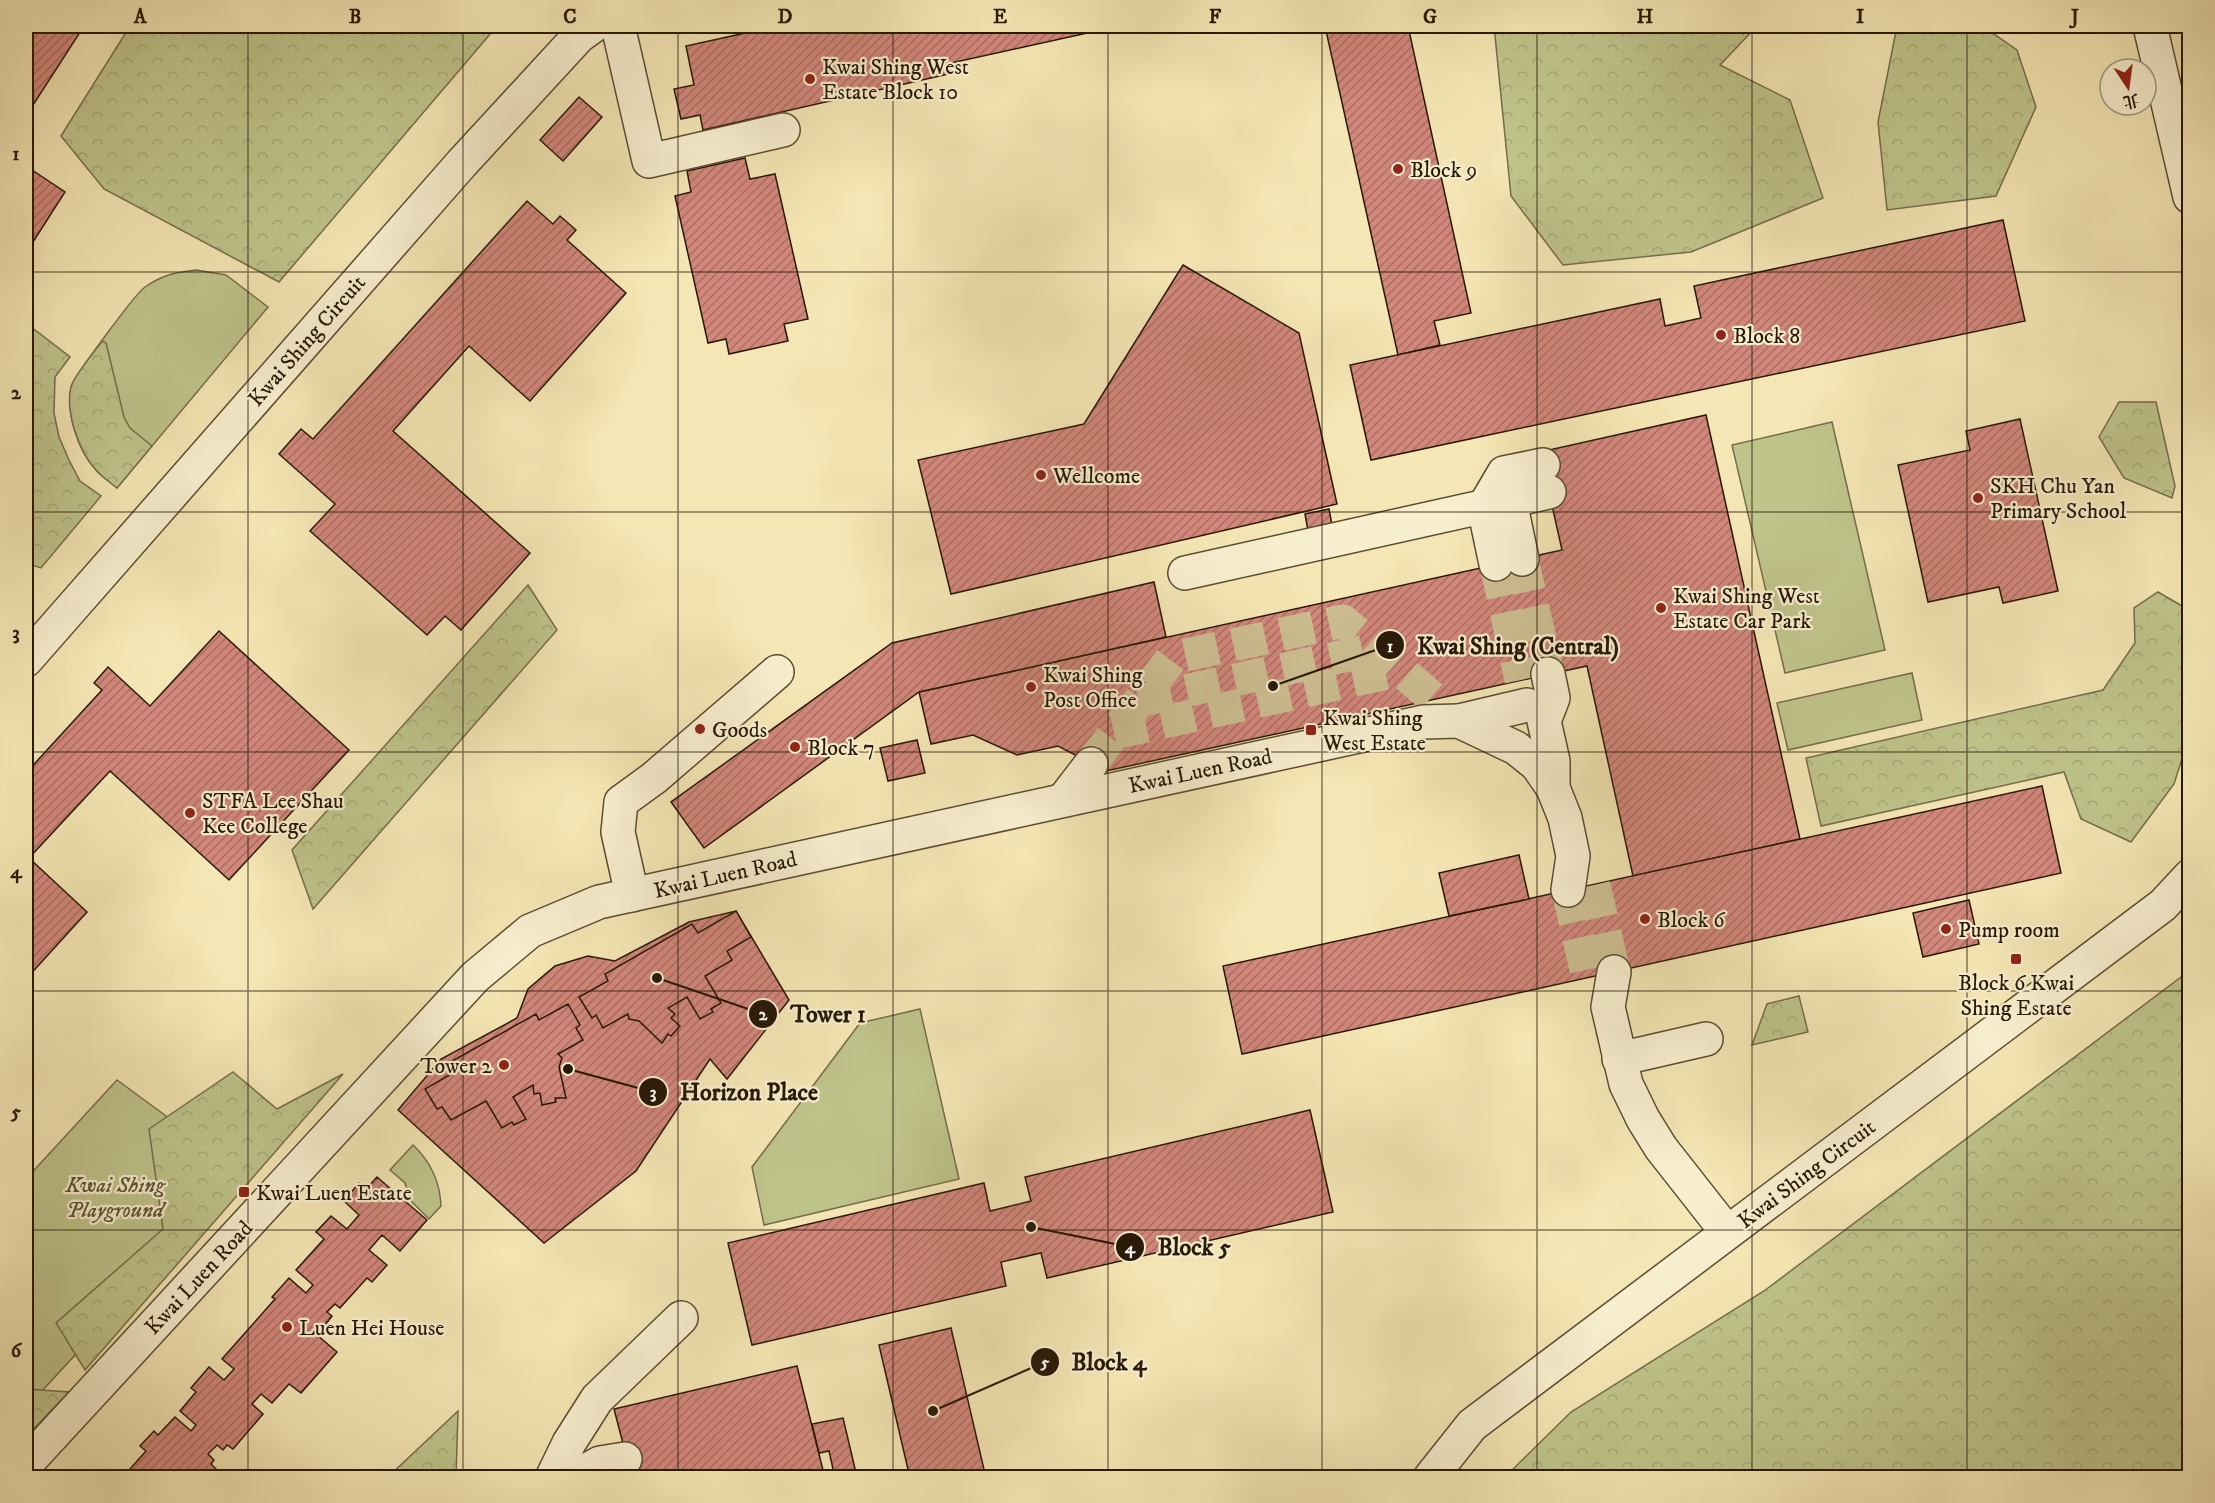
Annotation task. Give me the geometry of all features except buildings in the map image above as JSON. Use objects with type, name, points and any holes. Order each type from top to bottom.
[{"type":"street","name":"Kwai Shing Circuit","points":[[26,660],[462,162],[579,36],[593,26]]},
{"type":"street","points":[[618,26],[649,160],[783,130]]},
{"type":"street","points":[[2150,26],[2190,198]]},
{"type":"street","points":[[1185,573],[1497,504],[1546,478]]},
{"type":"street","points":[[1497,504],[1509,561]]},
{"type":"street","points":[[632,895],[618,832],[621,802],[654,778],[777,672]]},
{"type":"street","points":[[1434,699],[1459,721],[1535,695],[1553,761],[1553,788]]},
{"type":"street","name":"Kwai Luen Road","points":[[26,1464],[475,976],[530,931],[599,902],[1423,722],[1459,721],[1516,748],[1537,765],[1553,788],[1565,818],[1581,887]]},
{"type":"street","points":[[1064,799],[1091,764]]},
{"type":"street","name":"Kwai Shing Circuit","points":[[1430,1478],[1472,1425],[2163,905],[2190,876]]},
{"type":"street","points":[[1601,975],[1626,1084],[1643,1119],[1661,1148],[1727,1232]]},
{"type":"street","points":[[1619,1059],[1706,1039]]},
{"type":"street","points":[[552,1478],[569,1443],[597,1399],[681,1318]]},
{"type":"street","points":[[573,1478],[600,1463],[625,1459]]},
{"type":"green space","points":[[130,26],[497,26],[279,282],[104,189],[61,136]]},
{"type":"green space","points":[[1494,26],[1757,26],[1720,65],[1790,100],[1823,198],[1691,252],[1563,265],[1511,196]]},
{"type":"green space","points":[[1897,26],[1977,26],[1985,28],[2017,50],[2036,107],[1996,196],[1887,210],[1878,122]]},
{"type":"green space","points":[[196,270],[226,275],[268,307],[117,488],[96,470],[79,443],[70,409],[71,388],[129,304],[145,287],[169,275]]},
{"type":"green space","points":[[26,323],[70,357],[55,377],[54,413],[59,437],[80,481],[101,496],[41,568],[26,563]]},
{"type":"green space","points":[[102,341],[106,343],[124,417],[130,428],[152,446],[117,488],[98,473],[84,453],[75,431],[70,408],[71,387]]},
{"type":"green space","points":[[2119,402],[2156,402],[2175,486],[2172,498],[2124,478],[2099,437]]},
{"type":"green space","points":[[1832,422],[1885,650],[1785,673],[1732,445]]},
{"type":"green space","points":[[528,585],[557,630],[313,909],[292,850]]},
{"type":"green space","points":[[2158,592],[2189,610],[2189,737],[2174,784],[2131,842],[2081,819],[2064,772],[1821,826],[1806,758],[2103,690],[2135,643],[2134,608]]},
{"type":"green space","points":[[1912,673],[1922,720],[1788,750],[1777,703]]},
{"type":"green space","points":[[2189,971],[2189,1477],[1505,1477],[1571,1412],[1764,1291]]},
{"type":"green space","points":[[1799,996],[1808,1032],[1752,1045],[1767,1004]]},
{"type":"green space","points":[[920,1009],[959,1179],[764,1225],[752,1167],[860,1023]]},
{"type":"green space","points":[[233,1072],[277,1109],[343,1074],[85,1370],[56,1323],[163,1229],[149,1129]]},
{"type":"green space","name":"Kwai Shing Playground","points":[[117,1080],[244,1173],[26,1408],[26,1179]]},
{"type":"green space","points":[[413,1145],[429,1165],[439,1189],[441,1206],[429,1219],[411,1201],[405,1183],[390,1170]]},
{"type":"green space","points":[[26,1389],[69,1392],[26,1437]]},
{"type":"green space","points":[[458,1411],[456,1477],[388,1477]]},
{"type":"tunnel","points":[[1522,559],[1548,674]]},
{"type":"tunnel","points":[[1496,564],[1521,680]]},
{"type":"tunnel","points":[[1091,764],[1172,658],[1343,621],[1434,699]]},
{"type":"tunnel","points":[[1139,701],[1376,649]]},
{"type":"tunnel","points":[[1114,733],[1401,670]]},
{"type":"tunnel","points":[[1594,885],[1614,972]]},
{"type":"tunnel","points":[[1568,890],[1588,978]]},
{"type":"place","name":"Kwai Shing West Estate Block 10","points":[[810,79]]},
{"type":"place","name":"Block 9","points":[[1398,169]]},
{"type":"place","name":"Block 8","points":[[1721,335]]},
{"type":"place","name":"Wellcome","points":[[1041,475]]},
{"type":"place","name":"SKH Chu Yan Primary School","points":[[1978,498]]},
{"type":"place","name":"Kwai Shing West Estate Car Park","points":[[1661,608]]},
{"type":"place","name":"Kwai Shing (Central)","points":[[1273,686]]},
{"type":"place","name":"Kwai Shing Post Office","points":[[1031,687]]},
{"type":"place","name":"Goods","points":[[700,729]]},
{"type":"place","name":"Kwai Shing West Estate","points":[[1311,730]]},
{"type":"place","name":"Block 7","points":[[795,747]]},
{"type":"place","name":"STFA Lee Shau Kee College","points":[[190,813]]},
{"type":"place","name":"Block 6","points":[[1645,919]]},
{"type":"place","name":"Pump room","points":[[1946,929]]},
{"type":"place","name":"Block 6 Kwai Shing Estate","points":[[2016,959]]},
{"type":"place","name":"Tower 1","points":[[657,978]]},
{"type":"place","name":"Tower 2","points":[[504,1065]]},
{"type":"place","name":"Horizon Place","points":[[568,1069]]},
{"type":"place","name":"Kwai Luen Estate","points":[[244,1192]]},
{"type":"place","name":"Block 5","points":[[1031,1227]]},
{"type":"place","name":"Luen Hei House","points":[[287,1327]]},
{"type":"place","name":"Block 4","points":[[933,1411]]}]
